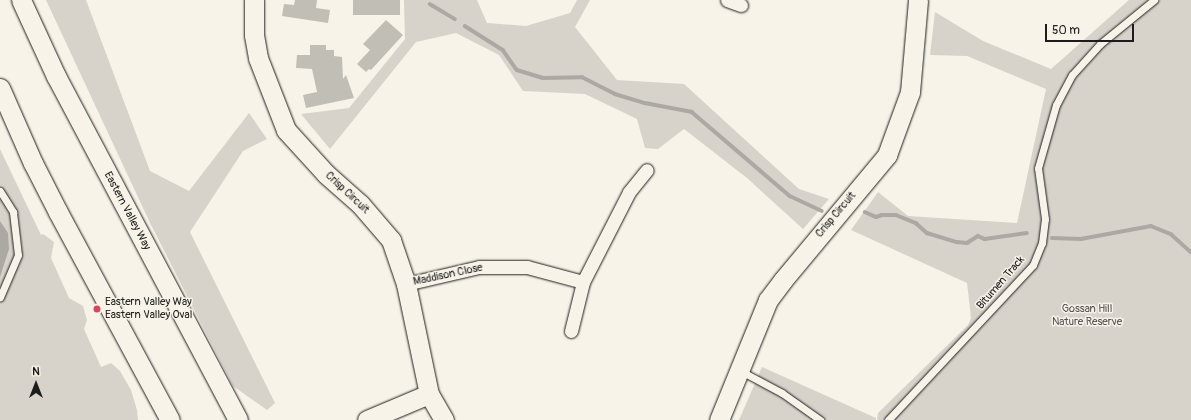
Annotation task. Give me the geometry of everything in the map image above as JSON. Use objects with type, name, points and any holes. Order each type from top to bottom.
[{"type":"street","name":"Eastern Valley Way","points":[[21,0],[56,76],[235,414]]},
{"type":"street","name":"Crisp Circuit","points":[[254,0],[254,35],[258,58],[283,125],[306,153],[360,204],[391,240],[406,284],[429,394],[444,420]]},
{"type":"street","points":[[727,0],[741,5]]},
{"type":"street","name":"Crisp Circuit","points":[[719,420],[768,300],[887,155],[910,92],[918,0]]},
{"type":"street","points":[[0,88],[33,163],[83,260],[170,420]]},
{"type":"street","points":[[571,331],[583,282],[629,192],[647,170]]},
{"type":"street","name":"Maddison Close","points":[[406,284],[479,267],[527,267],[583,282]]},
{"type":"street","points":[[367,420],[429,394]]},
{"type":"street","points":[[235,414],[250,420]]},
{"type":"lane","name":"Bitumen Track","points":[[888,420],[1033,266],[1042,243],[1045,219],[1038,168],[1056,105],[1072,75],[1100,44],[1154,0]]},
{"type":"lane","points":[[0,297],[18,255],[13,212],[1,194]]},
{"type":"lane","points":[[739,370],[782,393],[820,420]]},
{"type":"green space","points":[[46,0],[86,0],[150,171],[189,191],[249,113],[267,139],[243,151],[190,232],[275,403],[267,410],[233,386],[150,223]]},
{"type":"green space","points":[[404,0],[477,0],[487,23],[526,26],[570,13],[577,0],[590,0],[575,27],[617,80],[684,84],[799,189],[829,199],[803,229],[747,178],[684,129],[658,149],[645,148],[637,119],[585,94],[523,91],[499,55],[456,33],[416,42],[330,149],[301,114],[349,108],[405,39]]},
{"type":"green space","name":"Gossan Hill Nature Reserve","points":[[1129,0],[1191,0],[1191,420],[877,420],[878,413],[968,325],[971,318],[967,283],[851,230],[878,192],[908,216],[1017,223],[1046,89],[967,56],[930,55],[935,12],[983,41],[1051,69]]},
{"type":"green space","points":[[0,149],[41,235],[43,234],[54,242],[51,258],[69,298],[83,306],[87,320],[84,329],[101,367],[111,363],[120,371],[131,390],[137,410],[138,420],[0,420]]},
{"type":"green space","points":[[762,367],[876,418],[876,420],[739,420]]},
{"type":"shaded area","points":[[0,221],[8,233],[9,249],[0,277]]},
{"type":"building","points":[[295,0],[317,0],[316,8],[330,10],[328,23],[282,16],[284,4],[294,5]]},
{"type":"building","points":[[353,0],[400,0],[400,15],[353,15]]},
{"type":"building","points":[[386,20],[403,35],[371,70],[369,69],[366,72],[357,64],[370,50],[363,44]]},
{"type":"building","points":[[310,45],[326,45],[326,50],[334,50],[334,56],[342,57],[343,79],[346,75],[354,98],[306,108],[303,95],[317,92],[312,69],[296,68],[297,55],[310,55]]},
{"type":"waterway","points":[[430,4],[455,19]]},
{"type":"waterway","points":[[465,26],[503,50],[517,70],[543,78],[582,77],[615,94],[645,103],[692,112],[790,196],[822,211]]},
{"type":"waterway","points":[[865,212],[876,217],[882,215],[896,215],[916,223],[927,233],[957,242],[967,243],[978,236],[985,239],[1027,233]]},
{"type":"waterway","points":[[1052,238],[1081,239],[1151,226],[1171,234],[1191,252]]},
{"type":"place","name":"Eastern Valley Way Eastern Valley Oval","points":[[97,309]]}]
